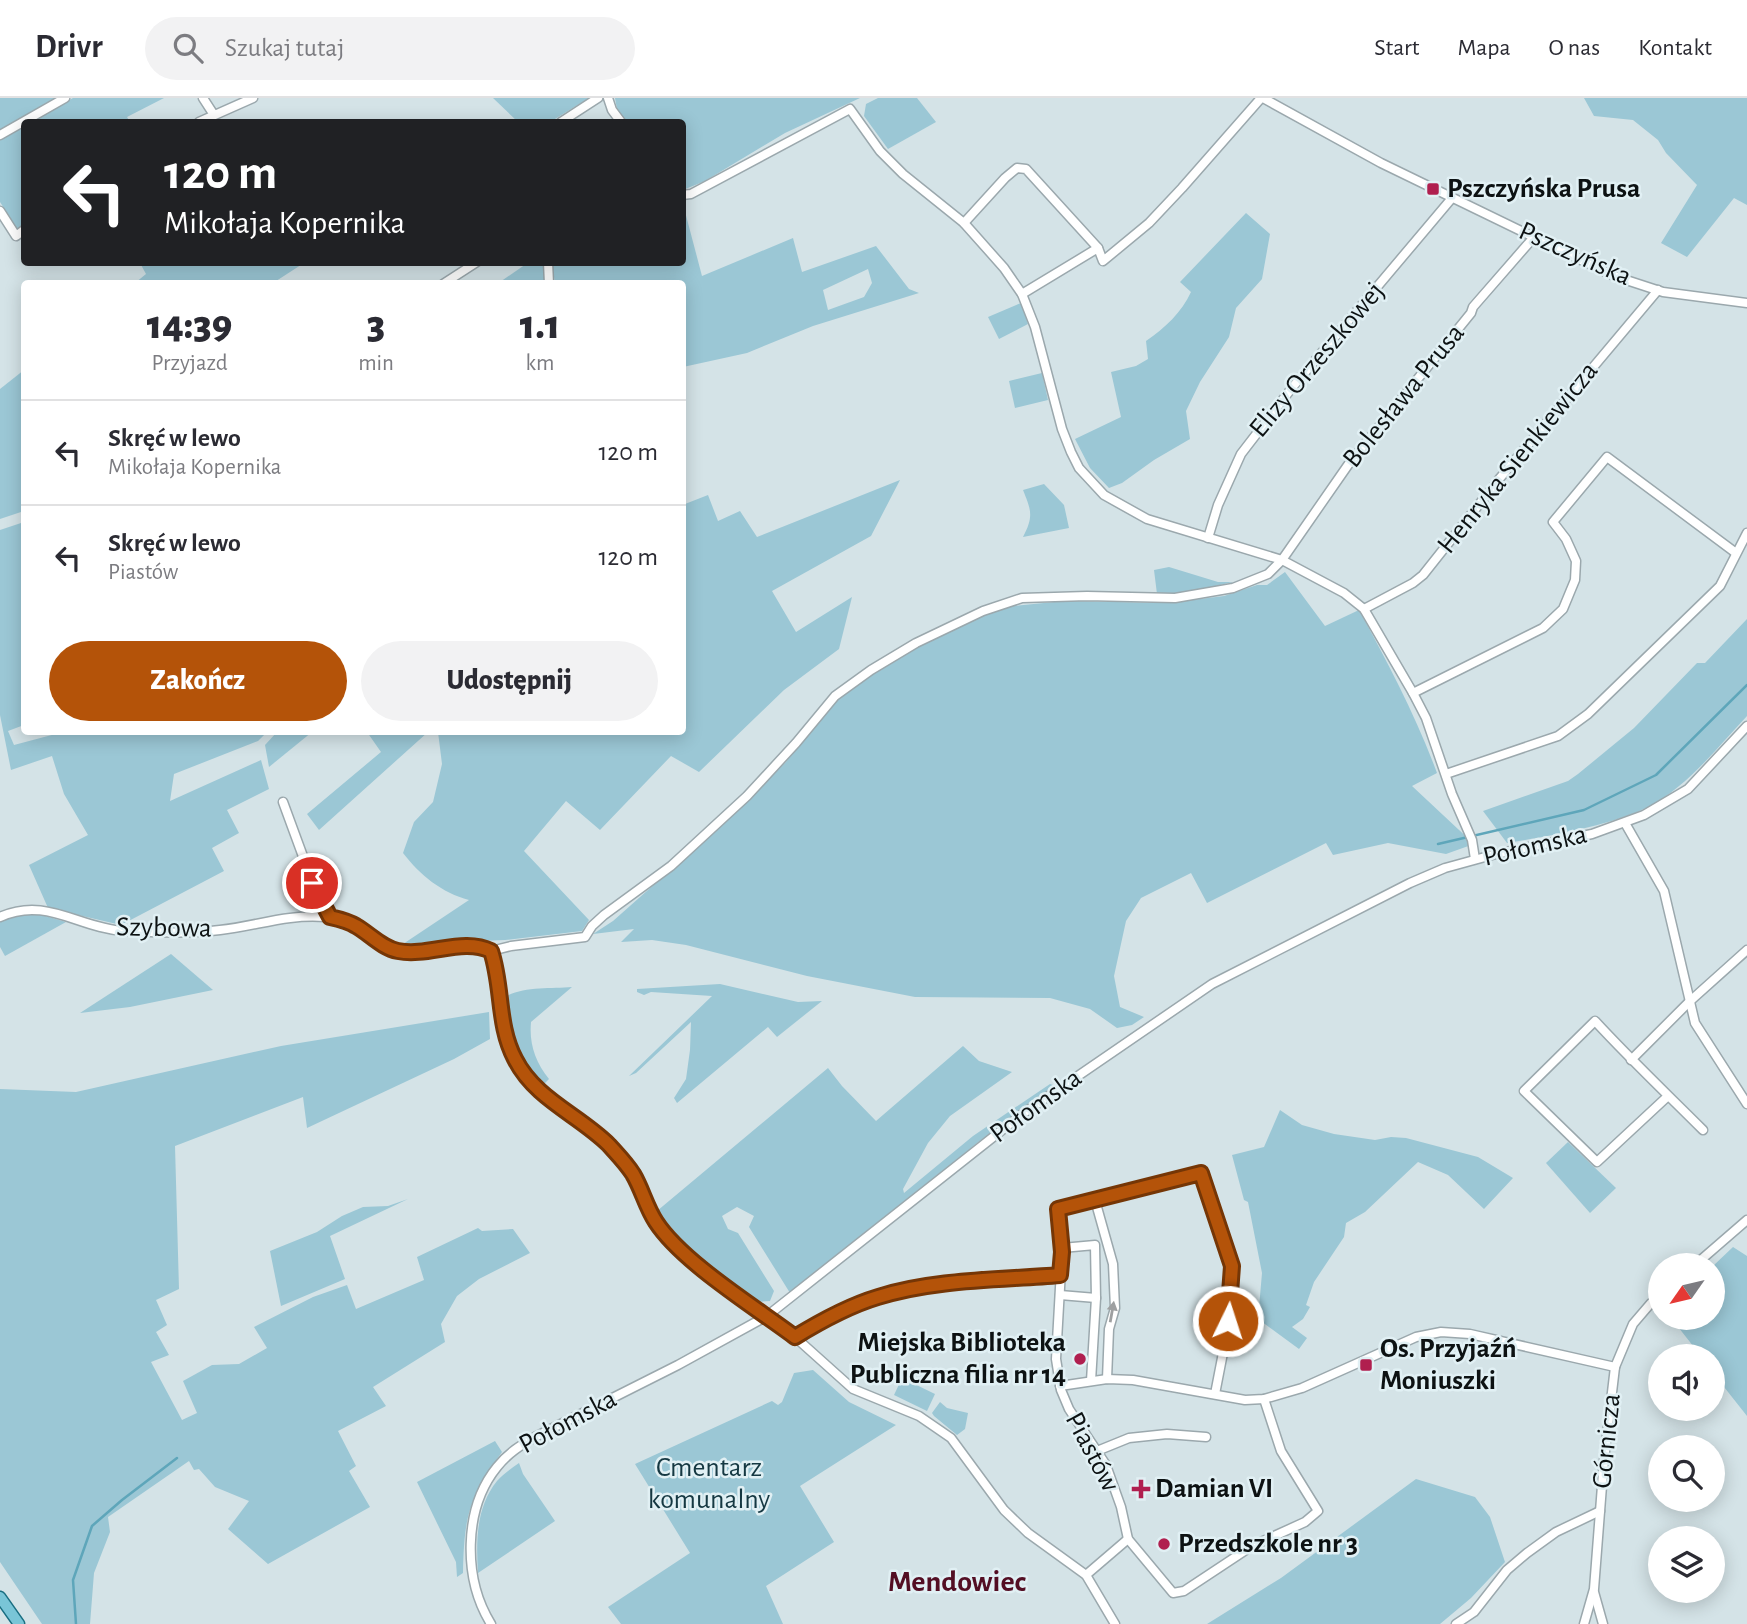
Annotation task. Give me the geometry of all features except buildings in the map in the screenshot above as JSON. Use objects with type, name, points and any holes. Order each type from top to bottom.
[{"type":"main road","points":[[0,1597],[19,1624]]},
{"type":"street","points":[[28,119],[65,98]]},
{"type":"street","points":[[203,98],[214,114]]},
{"type":"street","points":[[205,119],[253,98]]},
{"type":"street","points":[[566,119],[598,98]]},
{"type":"street","points":[[608,98],[619,119]]},
{"type":"street","points":[[964,223],[1005,177],[1017,168],[1026,169],[1098,248],[1103,261],[1149,223],[1262,98]]},
{"type":"street","name":"Pszczyńska","points":[[1262,98],[1381,163],[1614,276],[1658,290],[1747,303]]},
{"type":"street","points":[[686,195],[850,109],[880,151],[903,174],[964,223],[1004,268],[1022,294],[1035,327],[1062,429],[1080,468],[1104,495],[1147,519],[1282,561],[1344,593],[1364,609],[1426,718],[1472,840],[1475,859]]},
{"type":"street","points":[[0,135],[21,123]]},
{"type":"street","name":"Elizy Orzeszkowej","points":[[1208,538],[1241,454],[1290,389],[1452,198]]},
{"type":"street","points":[[0,211],[16,236],[21,232]]},
{"type":"street","name":"Bolesława Prusa","points":[[491,951],[585,937],[604,915],[671,866],[747,796],[835,696],[916,643],[1010,601],[1040,596],[1161,599],[1233,588],[1268,574],[1282,561],[1348,465],[1471,313],[1473,307],[1534,237]]},
{"type":"street","points":[[1022,294],[1098,248]]},
{"type":"street","points":[[449,280],[471,266]]},
{"type":"street","name":"Henryka Sienkiewicza","points":[[1364,609],[1423,575],[1508,468],[1658,290]]},
{"type":"street","points":[[1413,693],[1543,628],[1563,610],[1575,580],[1576,561],[1553,522],[1607,457],[1736,554]]},
{"type":"street","points":[[1446,774],[1558,736],[1588,714],[1720,586],[1747,534]]},
{"type":"street","name":"Połomska","points":[[491,1624],[477,1593],[472,1565],[472,1532],[480,1494],[496,1468],[511,1452],[767,1315],[1021,1115],[1212,984],[1410,883],[1475,859],[1592,834],[1644,815],[1688,789],[1744,736],[1747,726]]},
{"type":"street","points":[[282,802],[319,900],[330,917]]},
{"type":"street","points":[[1625,823],[1664,891],[1695,1023],[1747,1104]]},
{"type":"street","name":"Szybowa","points":[[0,918],[16,910],[34,908],[120,930],[178,933],[221,930],[275,918],[330,917],[356,926],[397,951],[412,953],[469,946],[483,947],[491,951]]},
{"type":"street","points":[[1631,1060],[1689,1002],[1747,950]]},
{"type":"street","points":[[491,951],[496,966],[504,1034],[516,1062],[528,1080],[556,1106],[606,1142],[620,1156],[632,1173],[656,1222],[685,1254],[795,1337],[853,1389],[919,1416],[951,1438],[1004,1510],[1028,1533],[1086,1576],[1115,1624]]},
{"type":"street","points":[[1668,1096],[1597,1162],[1524,1091],[1595,1021],[1703,1130]]},
{"type":"street","points":[[1108,1380],[1108,1329],[1115,1308],[1113,1264],[1095,1200],[1201,1173],[1232,1266],[1227,1329],[1215,1394]]},
{"type":"street","name":"Piastów","points":[[1095,1200],[1058,1209],[1062,1248],[1056,1359],[1060,1386],[1069,1409],[1106,1465],[1128,1539],[1173,1593],[1184,1591],[1252,1546],[1305,1522],[1318,1511],[1281,1451],[1264,1399]]},
{"type":"street","points":[[1710,1253],[1745,1226]]},
{"type":"street","name":"Piastów","points":[[1062,1248],[1095,1245],[1096,1298],[1091,1381]]},
{"type":"street","points":[[795,1337],[821,1320],[878,1297],[940,1284],[1060,1275]]},
{"type":"street","points":[[1060,1295],[1096,1298]]},
{"type":"street","name":"Górnicza","points":[[1584,1624],[1594,1589],[1615,1367],[1633,1324],[1648,1306]]},
{"type":"street","points":[[1060,1386],[1091,1381],[1133,1380],[1245,1399],[1264,1399],[1302,1388],[1416,1337],[1441,1332],[1471,1334],[1615,1367]]},
{"type":"street","points":[[1097,1451],[1129,1438],[1167,1434],[1206,1437]]},
{"type":"street","points":[[1456,1624],[1474,1612],[1507,1570],[1527,1553],[1556,1532],[1600,1511]]},
{"type":"street","points":[[1086,1576],[1128,1539]]},
{"type":"street","name":"Górnicza","points":[[1594,1589],[1603,1624]]},
{"type":"green space","points":[[0,98],[58,98],[21,119],[0,132]]},
{"type":"green space","points":[[73,98],[164,98],[127,117],[128,119],[35,119]]},
{"type":"green space","points":[[493,98],[589,98],[555,119],[515,119]]},
{"type":"green space","points":[[615,98],[860,98],[785,133],[705,181],[686,189],[686,119],[625,119],[617,109]]},
{"type":"green space","points":[[878,98],[917,98],[936,122],[888,149],[864,116],[866,104]]},
{"type":"green space","points":[[1584,98],[1747,98],[1747,205],[1734,198],[1687,257],[1661,243],[1697,185],[1666,153],[1658,140],[1633,120],[1594,116]]},
{"type":"green space","points":[[21,128],[21,228],[18,230],[0,202],[0,140]]},
{"type":"green space","points":[[1246,213],[1270,234],[1262,279],[1236,308],[1229,337],[1200,382],[1186,411],[1190,439],[1122,483],[1109,488],[1090,468],[1075,439],[1121,417],[1111,372],[1136,366],[1148,359],[1146,341],[1172,319],[1191,292],[1180,282]]},
{"type":"green space","points":[[686,215],[702,276],[793,238],[802,272],[876,246],[909,289],[919,293],[813,326],[747,353],[686,366],[686,280],[555,280],[552,266],[686,266]],"holes":[[[868,269],[872,283],[864,297],[828,310],[823,290]]]},
{"type":"green space","points":[[142,266],[299,266],[278,280],[139,280],[146,274]]},
{"type":"green space","points":[[523,266],[546,266],[548,280],[503,280]]},
{"type":"green space","points":[[1021,303],[1028,324],[999,339],[988,317]]},
{"type":"green space","points":[[21,372],[21,512],[0,519],[0,389]]},
{"type":"green space","points":[[1042,373],[1048,400],[1015,408],[1009,381]]},
{"type":"green space","points":[[900,480],[871,536],[772,591],[796,632],[852,597],[839,649],[784,690],[699,772],[671,756],[600,830],[566,801],[524,851],[589,920],[582,931],[505,940],[403,944],[469,900],[432,882],[403,853],[414,822],[433,802],[442,764],[438,735],[686,735],[686,504],[708,495],[718,521],[740,511],[757,537]]},
{"type":"green space","points":[[1044,484],[1064,505],[1069,528],[1023,537],[1029,524],[1030,513],[1023,490]]},
{"type":"green space","points":[[21,523],[21,726],[8,731],[14,745],[52,735],[264,735],[258,741],[174,774],[170,801],[261,760],[269,789],[227,810],[239,833],[212,848],[224,871],[121,925],[48,908],[29,865],[88,835],[64,794],[52,756],[11,770],[0,715],[0,530]]},
{"type":"green space","points":[[1169,567],[1218,582],[1233,582],[1185,593],[1157,594],[1154,570]]},
{"type":"green space","points":[[1285,572],[1325,626],[1359,610],[1401,690],[1437,773],[1412,786],[1474,844],[1446,854],[1388,843],[1333,855],[1326,843],[1207,903],[1191,873],[1141,898],[1126,921],[1114,976],[1120,1007],[1144,1017],[1132,1025],[1117,1028],[1090,1009],[1050,998],[915,997],[807,976],[686,945],[652,940],[621,942],[634,929],[593,934],[613,921],[657,882],[785,763],[838,699],[864,679],[920,645],[978,617],[1013,606],[1064,601],[1168,603],[1224,596],[1257,585],[1267,585]]},
{"type":"green space","points":[[1747,619],[1747,716],[1689,778],[1662,799],[1632,814],[1579,830],[1507,843],[1483,811],[1568,781],[1578,774],[1634,728],[1697,663],[1705,663]]},
{"type":"green space","points":[[274,735],[308,735],[269,767],[265,745]]},
{"type":"green space","points":[[369,735],[425,735],[319,830],[307,814],[381,752]]},
{"type":"green space","points":[[35,913],[66,922],[5,956],[0,947],[0,922],[15,915]]},
{"type":"green space","points":[[171,954],[213,990],[130,1007],[80,1013]]},
{"type":"green space","points":[[720,984],[798,1002],[822,1001],[777,1037],[768,1027],[677,1103],[674,1098],[686,1079],[691,1022],[636,1073],[629,1076],[712,996],[651,992],[644,995],[637,992],[637,989]]},
{"type":"green space","points":[[572,987],[531,1022],[534,1052],[549,1079],[543,1085],[517,1044],[505,997],[529,990]]},
{"type":"green space","points":[[489,1012],[490,1039],[454,1059],[307,1128],[303,1097],[175,1146],[179,1289],[156,1300],[167,1325],[156,1332],[169,1355],[151,1362],[182,1420],[197,1413],[183,1381],[212,1365],[239,1364],[267,1348],[254,1327],[313,1297],[347,1285],[356,1309],[424,1280],[417,1257],[478,1228],[482,1231],[513,1229],[530,1253],[479,1279],[457,1296],[441,1324],[445,1342],[373,1387],[386,1406],[338,1431],[356,1466],[349,1471],[370,1507],[268,1564],[228,1529],[249,1501],[215,1487],[199,1469],[194,1470],[189,1461],[108,1517],[110,1532],[94,1573],[90,1624],[42,1624],[0,1562],[0,1089],[76,1092],[281,1046]]},
{"type":"green space","points":[[963,1046],[979,1061],[1012,1072],[950,1116],[928,1143],[903,1189],[904,1193],[973,1136],[1050,1084],[1056,1086],[977,1143],[889,1217],[790,1293],[749,1227],[754,1216],[737,1207],[722,1216],[728,1229],[738,1233],[774,1291],[770,1301],[754,1302],[691,1251],[657,1211],[828,1068],[876,1121]]},
{"type":"green space","points":[[1280,1110],[1302,1125],[1334,1134],[1375,1140],[1406,1138],[1478,1157],[1513,1178],[1484,1209],[1448,1175],[1418,1162],[1365,1212],[1346,1223],[1344,1237],[1314,1282],[1306,1305],[1310,1307],[1303,1319],[1292,1327],[1307,1338],[1299,1349],[1258,1319],[1262,1273],[1248,1202],[1244,1200],[1232,1155],[1264,1147]]},
{"type":"green space","points":[[1568,1142],[1616,1188],[1590,1213],[1546,1163]]},
{"type":"green space","points":[[408,1199],[330,1236],[345,1279],[281,1306],[270,1251],[317,1232],[342,1216],[363,1207],[388,1206]]},
{"type":"green space","points":[[1733,1247],[1747,1256],[1747,1416],[1725,1388],[1725,1344],[1692,1344],[1680,1330],[1726,1330],[1726,1254]]},
{"type":"green space","name":"Cmentarz komunalny","points":[[813,1370],[849,1402],[896,1425],[800,1486],[834,1542],[766,1586],[783,1624],[621,1624],[608,1607],[690,1553],[635,1464],[772,1401],[778,1405],[782,1402],[794,1373]]},
{"type":"green space","points":[[902,1378],[935,1394],[927,1411],[894,1395]]},
{"type":"green space","points":[[940,1402],[947,1408],[968,1413],[965,1429],[957,1435],[932,1413]]},
{"type":"green space","points":[[495,1441],[502,1452],[475,1495],[467,1522],[463,1573],[457,1577],[456,1562],[417,1482]]},
{"type":"green space","points":[[519,1463],[523,1474],[555,1521],[478,1573],[479,1525],[485,1502],[497,1481]]},
{"type":"green space","points":[[1416,1479],[1475,1497],[1490,1517],[1505,1562],[1471,1598],[1440,1624],[1207,1624],[1281,1578]]},
{"type":"waterway","points":[[1438,844],[1584,810],[1656,775],[1747,685]]},
{"type":"waterway","points":[[76,1624],[73,1580],[92,1526],[177,1458]]},
{"type":"place","name":"Pszczyńska Prusa","points":[[1433,189]]},
{"type":"place","name":"Miejska Biblioteka Publiczna filia nr 14","points":[[1080,1359]]},
{"type":"place","name":"Os. Przyjaźń Moniuszki","points":[[1366,1365]]},
{"type":"place","name":"Damian VI","points":[[1141,1489]]},
{"type":"place","name":"Przedszkole nr 3","points":[[1164,1544]]},
{"type":"district","name":"Mendowiec","points":[[957,1582]]},
{"type":"route","points":[[312,883],[330,917],[356,926],[389,948],[412,953],[469,946],[483,947],[491,951],[496,966],[504,1034],[516,1062],[528,1080],[556,1106],[606,1142],[620,1156],[632,1173],[656,1222],[685,1254],[795,1337],[821,1320],[878,1297],[940,1284],[1060,1275],[1062,1252],[1058,1209],[1201,1173],[1232,1266],[1228,1321]]}]
